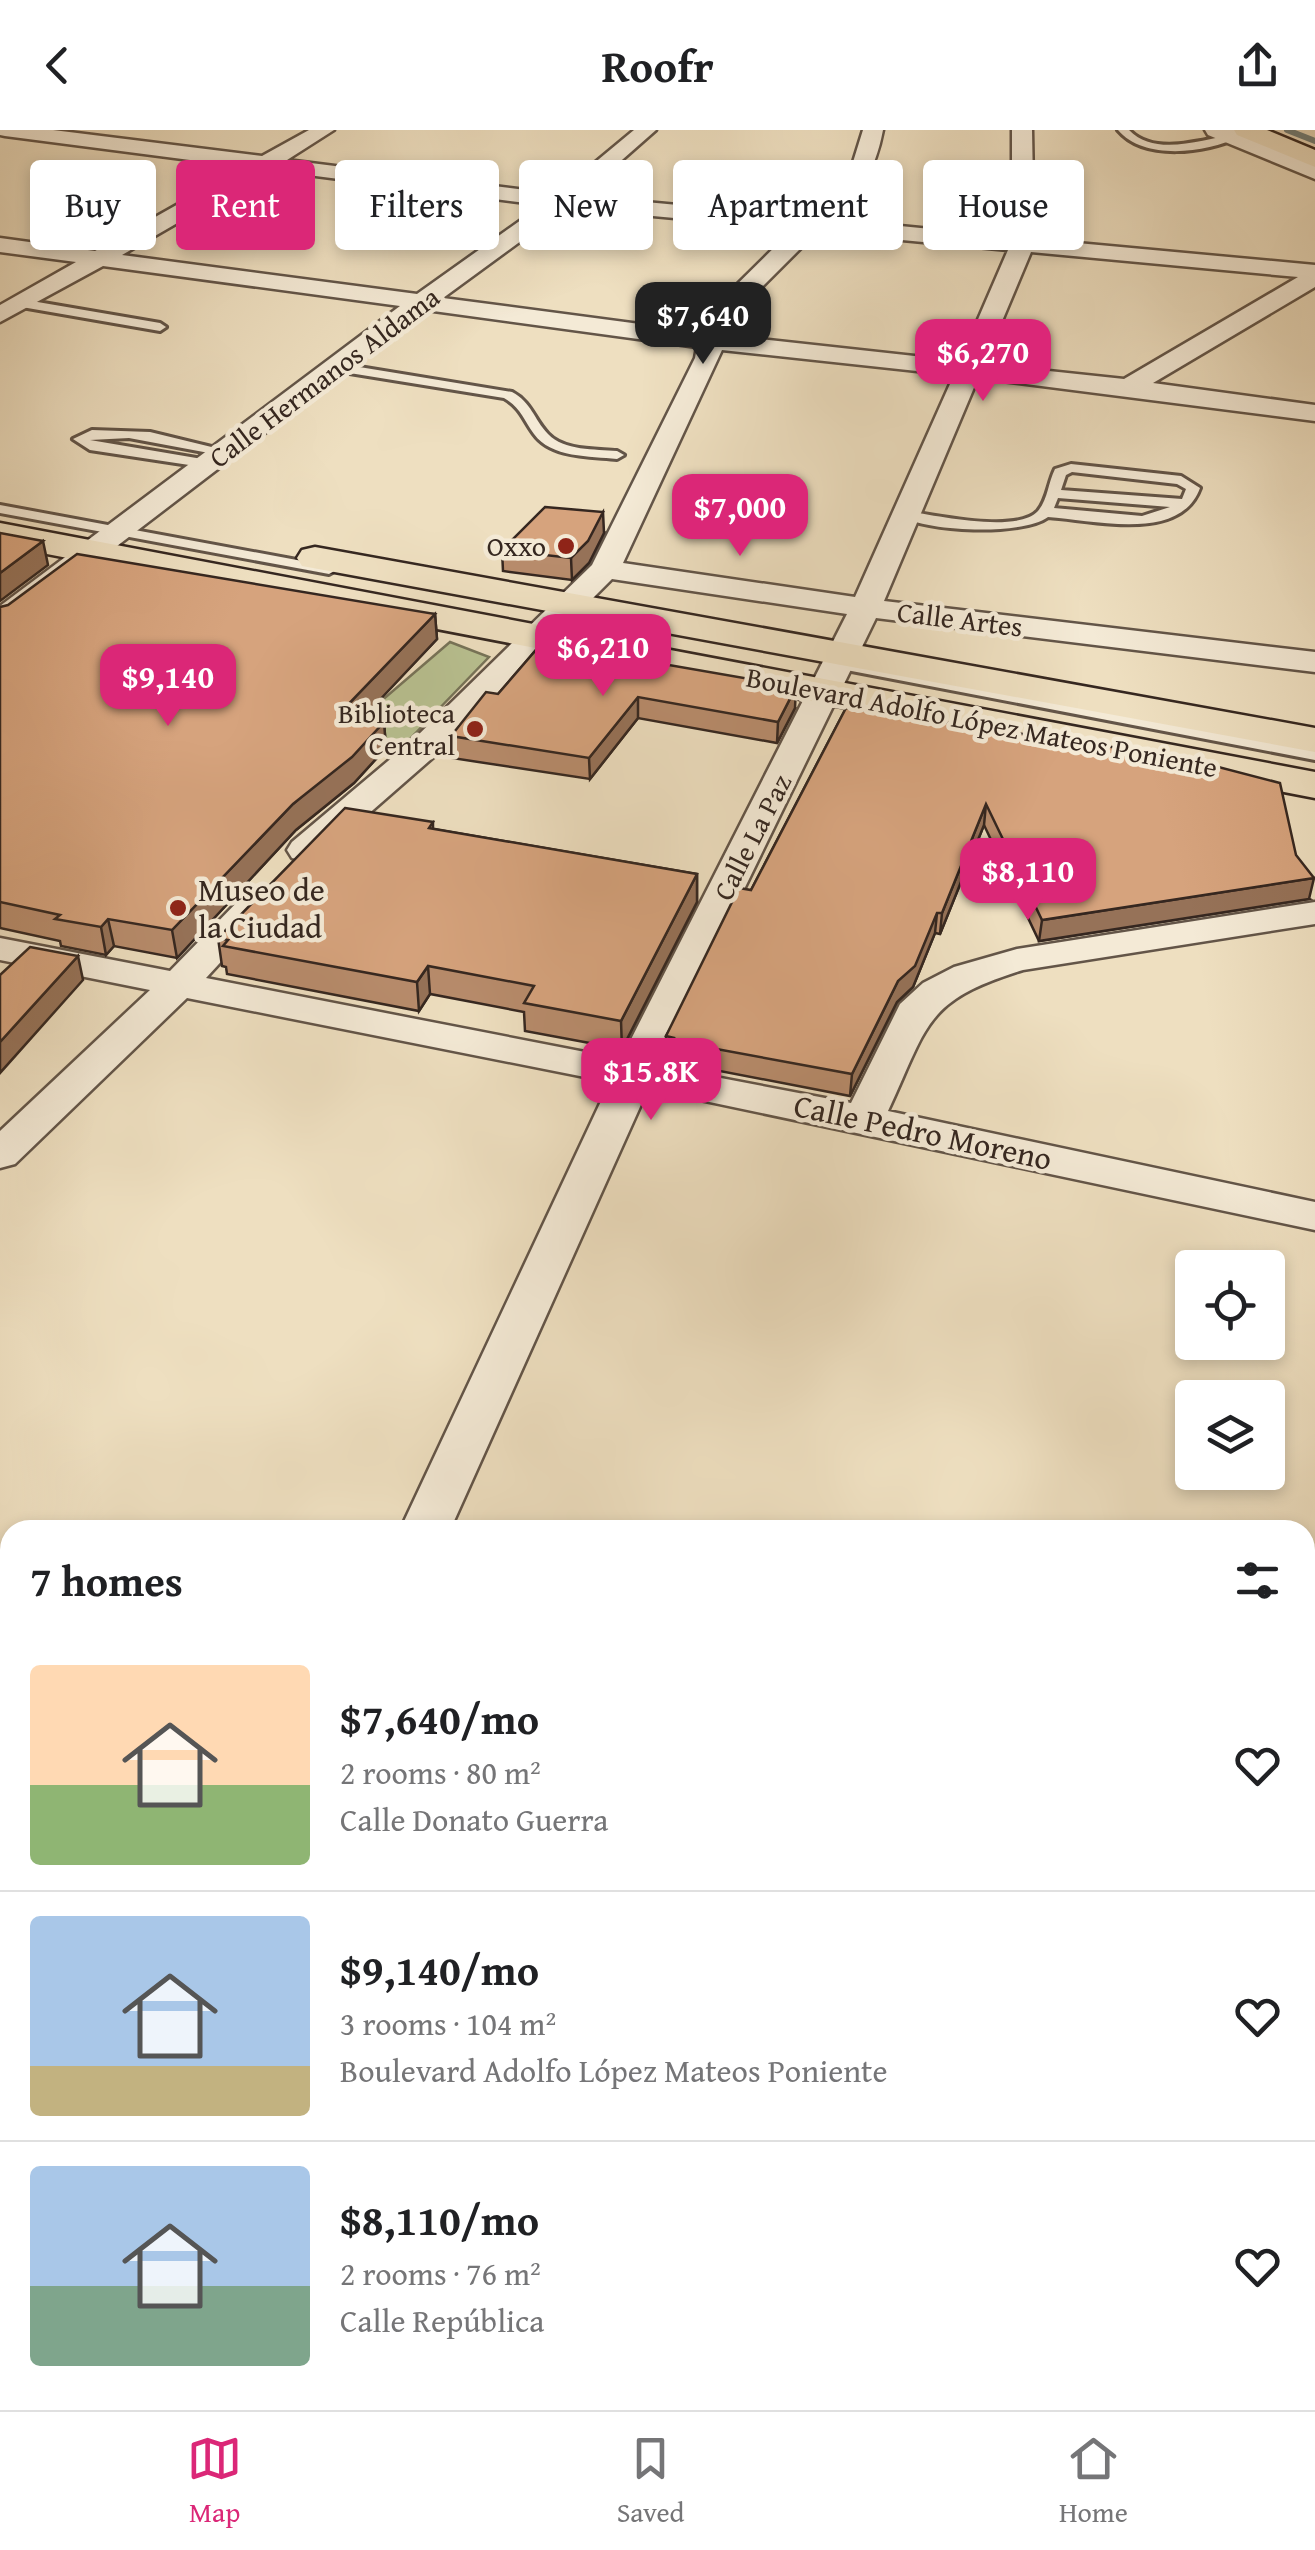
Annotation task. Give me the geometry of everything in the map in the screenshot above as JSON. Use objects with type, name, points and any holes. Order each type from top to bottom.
[{"type":"main road","points":[[1305,130],[1315,134]]},
{"type":"main road","points":[[1232,132],[1315,159]]},
{"type":"main road","name":"Boulevard Adolfo López Mateos Poniente","points":[[0,499],[113,539],[834,672],[1315,785]]},
{"type":"main road","name":"Boulevard Adolfo López Mateos Poniente","points":[[0,534],[113,539],[834,672],[1315,740]]},
{"type":"street","points":[[5,130],[225,160]]},
{"type":"street","points":[[271,160],[324,130]]},
{"type":"street","name":"Calle Hermanos Aldama","points":[[611,160],[646,130]]},
{"type":"street","points":[[867,160],[873,130]]},
{"type":"street","name":"Calle La Paz","points":[[1022,130],[1022,160]]},
{"type":"street","points":[[1232,132],[1315,171]]},
{"type":"street","points":[[315,171],[519,196]]},
{"type":"street","points":[[10,309],[176,213]]},
{"type":"street","name":"Calle Hermanos Aldama","points":[[0,620],[113,539],[419,303],[519,232]]},
{"type":"street","points":[[0,245],[710,341],[1128,387],[1315,412]]},
{"type":"street","points":[[0,1155],[177,986],[312,841],[425,747],[606,569],[708,358],[714,321],[789,250]]},
{"type":"street","name":"Calle La Paz","points":[[431,1520],[634,1074],[866,608],[1020,250]]},
{"type":"street","points":[[1052,250],[1315,275]]},
{"type":"street","points":[[1128,387],[1315,275]]},
{"type":"street","name":"Calle Artes","points":[[606,569],[866,608],[1315,662]]},
{"type":"street","points":[[864,1119],[914,1012],[937,991],[968,975],[1035,957],[1315,913]]},
{"type":"street","name":"Calle Pedro Moreno","points":[[0,949],[864,1119],[1315,1216]]},
{"type":"lane","points":[[1123,130],[1137,141],[1158,147],[1232,132]]},
{"type":"lane","points":[[10,309],[160,327]]},
{"type":"lane","points":[[335,367],[507,395],[530,409],[542,436],[552,444],[616,454]]},
{"type":"lane","points":[[113,432],[217,458],[90,446],[80,438],[89,433],[113,432]]},
{"type":"lane","points":[[906,516],[1014,526],[1028,523],[1045,512],[1142,520],[1166,516],[1187,504],[1193,488],[1181,480],[1071,468],[1060,472],[1045,512]]},
{"type":"lane","points":[[1050,493],[1187,504]]},
{"type":"lane","points":[[0,508],[113,539]]},
{"type":"lane","points":[[0,527],[113,539]]},
{"type":"lane","points":[[834,672],[1315,755]]},
{"type":"lane","points":[[834,672],[1315,774]]},
{"type":"green space","points":[[450,642],[489,657],[404,745],[345,732]]},
{"type":"building","points":[[545,507],[603,512],[588,541],[571,558],[502,550]]},
{"type":"building","points":[[0,533],[43,541],[0,573]]},
{"type":"building","points":[[77,554],[435,614],[339,714],[384,722],[352,757],[293,804],[172,930],[108,919],[101,927],[55,919],[60,915],[0,902],[0,607]]},
{"type":"building","points":[[542,643],[796,687],[778,722],[638,697],[589,758],[451,736],[486,692],[498,694]]},
{"type":"building","points":[[846,708],[1180,757],[1280,783],[1296,855],[1314,878],[1042,920],[986,804],[942,913],[937,913],[915,966],[898,981],[852,1074],[673,1041],[674,1038],[666,1036],[739,888],[751,890]]},
{"type":"building","points":[[345,808],[433,822],[429,828],[697,874],[621,1021],[524,1003],[534,986],[428,966],[417,982],[223,946],[228,940],[218,938]]},
{"type":"building","points":[[30,947],[78,956],[0,1042],[0,975]]},
{"type":"waterway","points":[[1287,130],[1315,141]]},
{"type":"place","name":"Oxxo","points":[[566,546]]},
{"type":"place","name":"Biblioteca Central","points":[[475,729]]},
{"type":"place","name":"Museo de la Ciudad","points":[[178,908]]}]
